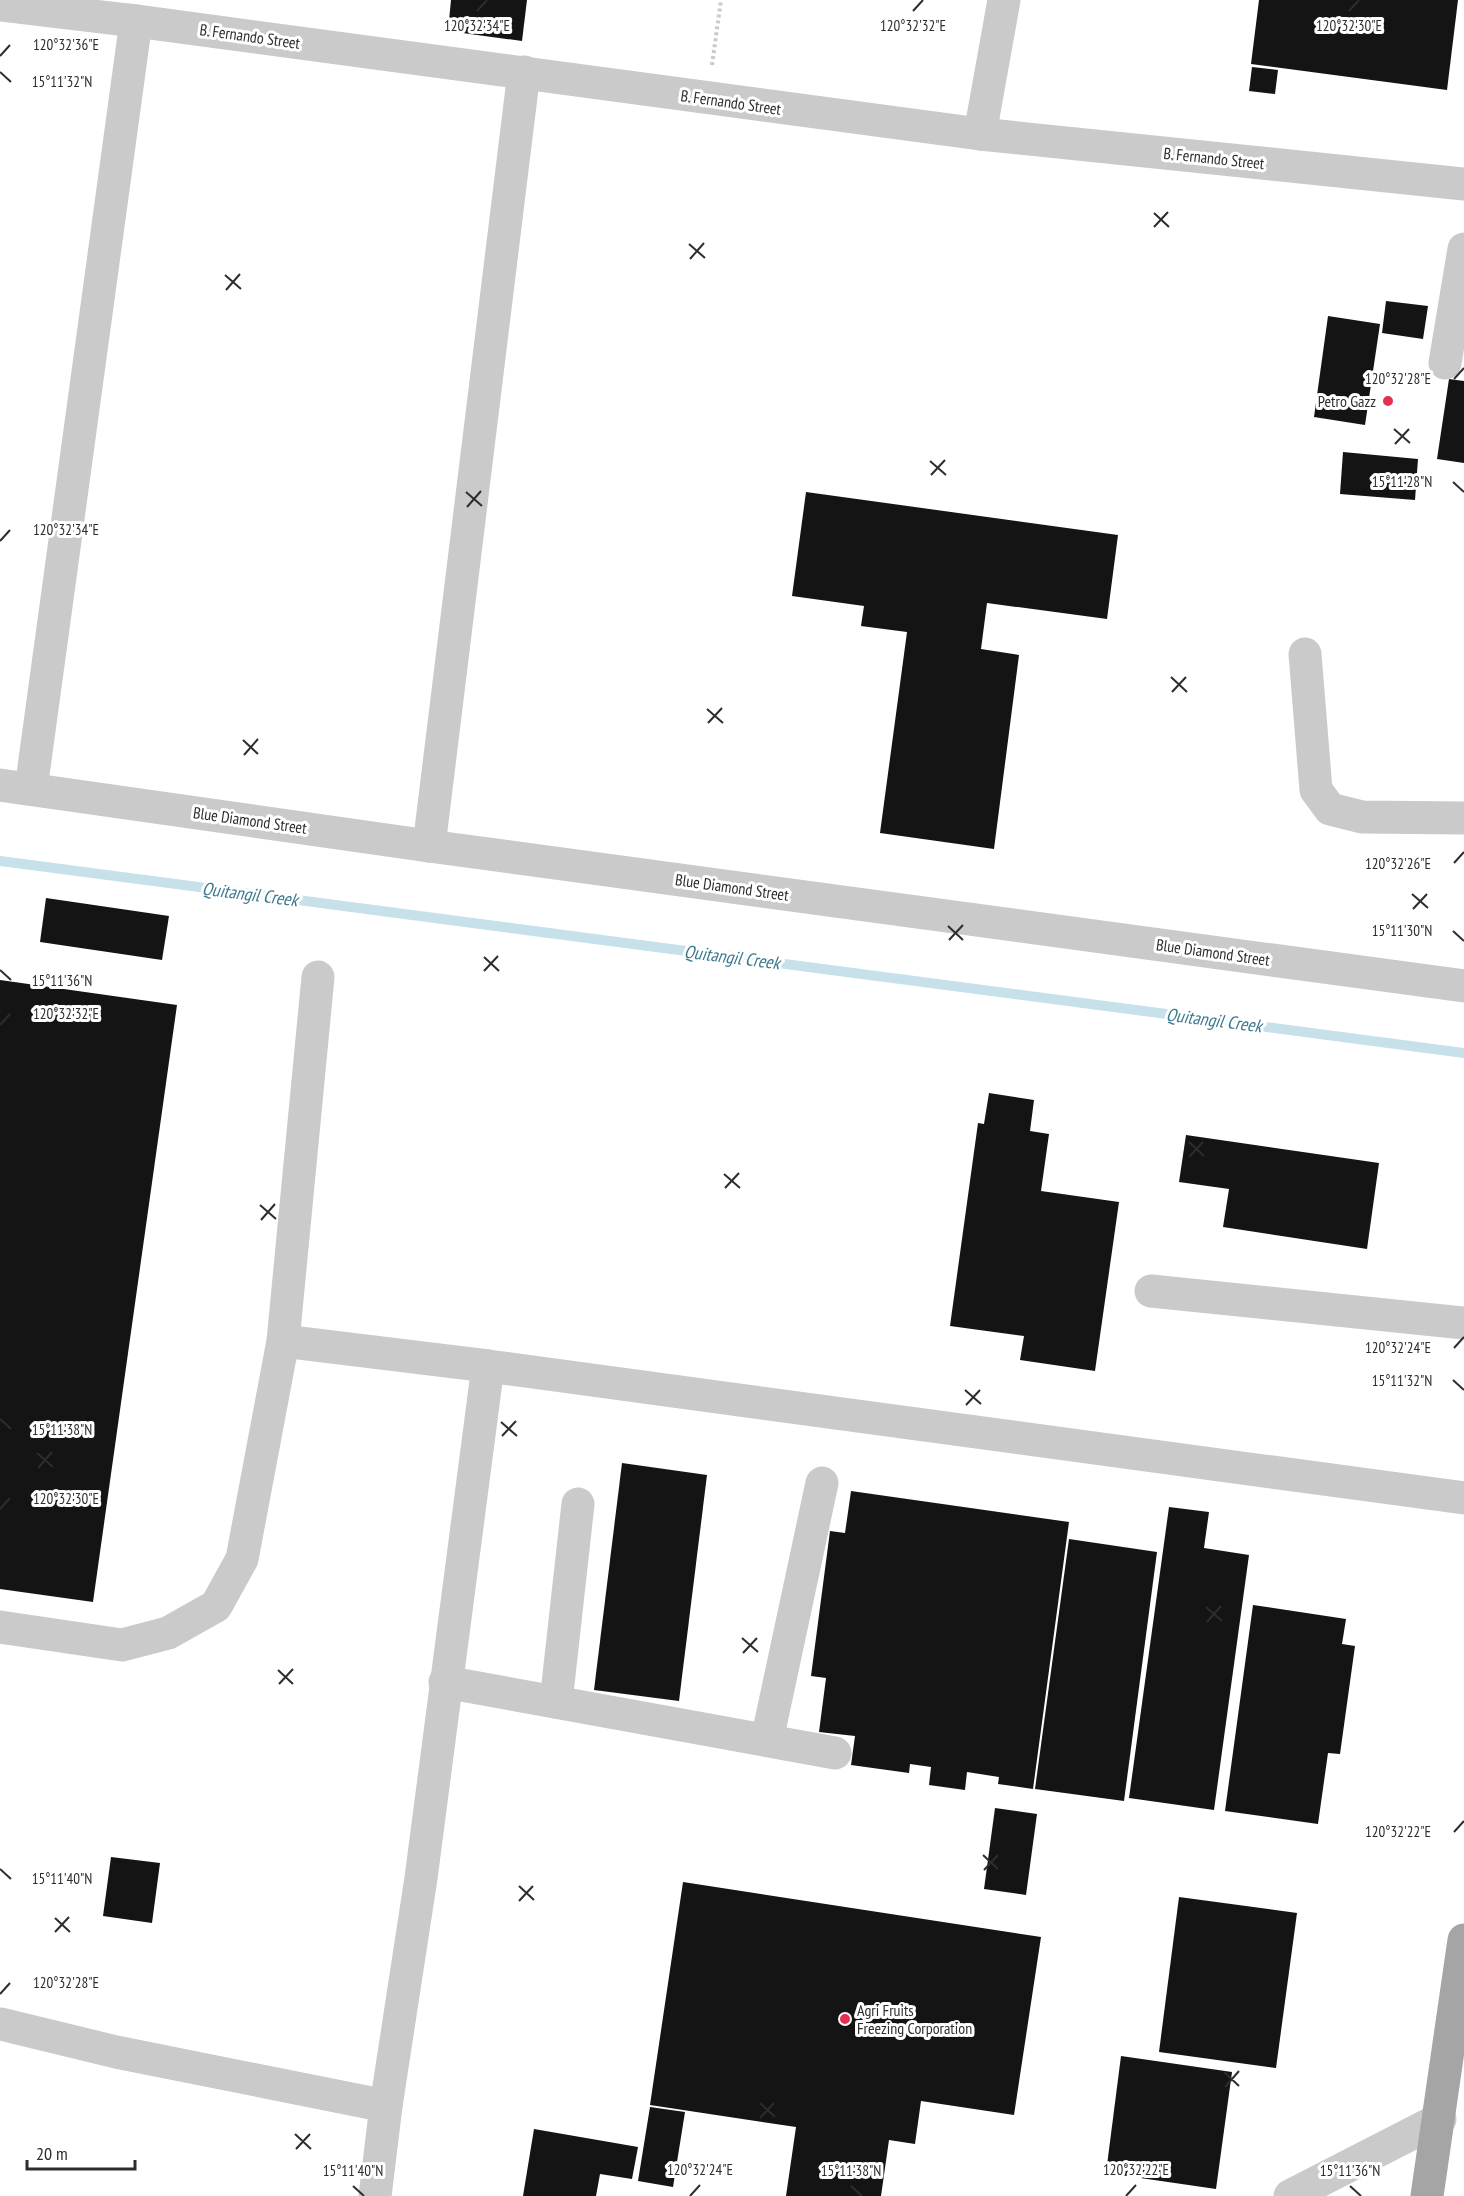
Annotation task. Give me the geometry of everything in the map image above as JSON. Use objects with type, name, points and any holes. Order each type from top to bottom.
[{"type":"main road","points":[[1427,2196],[1440,2119],[1464,1940]]},
{"type":"street","points":[[980,134],[1004,0]]},
{"type":"street","name":"B. Fernando Street","points":[[0,5],[524,72],[708,99],[980,134],[1464,184]]},
{"type":"street","points":[[16,787],[136,21]]},
{"type":"street","points":[[429,846],[524,72]]},
{"type":"street","points":[[1445,363],[1464,249]]},
{"type":"street","points":[[1305,654],[1316,790],[1330,809],[1362,817],[1464,818]]},
{"type":"street","name":"Blue Diamond Street","points":[[16,787],[429,846],[1464,986]]},
{"type":"street","points":[[0,1627],[122,1645],[168,1633],[216,1606],[242,1559],[283,1341],[318,977]]},
{"type":"street","points":[[1151,1291],[1464,1323]]},
{"type":"street","points":[[283,1341],[488,1366],[1464,1498]]},
{"type":"street","points":[[375,2196],[386,2106],[421,1878],[488,1366]]},
{"type":"street","points":[[767,1740],[822,1483]]},
{"type":"street","points":[[556,1702],[578,1504]]},
{"type":"street","points":[[445,1682],[835,1753]]},
{"type":"street","points":[[1,2024],[116,2052],[386,2106]]},
{"type":"street","points":[[1290,2196],[1440,2119]]},
{"type":"path","points":[[708,99],[721,0]]},
{"type":"building","points":[[451,0],[527,0],[522,41],[448,31]]},
{"type":"building","points":[[1259,0],[1458,0],[1447,90],[1251,64]]},
{"type":"building","points":[[1252,67],[1278,70],[1275,94],[1249,91]]},
{"type":"building","points":[[1386,301],[1428,306],[1423,339],[1382,333]]},
{"type":"building","points":[[1328,316],[1380,324],[1365,425],[1314,417]]},
{"type":"building","points":[[1449,379],[1464,381],[1464,463],[1437,459]]},
{"type":"building","points":[[1343,452],[1418,459],[1415,500],[1340,494]]},
{"type":"building","points":[[806,492],[1118,535],[1107,619],[987,603],[981,649],[1019,655],[994,849],[880,833],[907,632],[861,626],[864,606],[792,596]]},
{"type":"building","points":[[46,898],[169,916],[162,960],[40,942]]},
{"type":"building","points":[[0,980],[177,1005],[93,1602],[0,1589]]},
{"type":"building","points":[[989,1093],[1034,1100],[1030,1131],[1049,1134],[1041,1191],[1119,1202],[1095,1371],[1020,1360],[1024,1336],[950,1326],[978,1123],[984,1124]]},
{"type":"building","points":[[1186,1135],[1379,1163],[1367,1249],[1223,1227],[1229,1189],[1179,1182]]},
{"type":"building","points":[[622,1463],[707,1475],[679,1701],[594,1690]]},
{"type":"building","points":[[851,1491],[1069,1522],[1033,1789],[998,1784],[999,1777],[967,1772],[965,1790],[929,1785],[931,1767],[910,1764],[909,1773],[851,1765],[855,1736],[819,1732],[826,1678],[811,1676],[830,1531],[845,1533]]},
{"type":"building","points":[[1169,1507],[1209,1512],[1204,1548],[1249,1555],[1214,1810],[1129,1798]]},
{"type":"building","points":[[1069,1539],[1157,1552],[1124,1801],[1035,1789]]},
{"type":"building","points":[[1253,1605],[1346,1619],[1342,1644],[1355,1646],[1340,1754],[1328,1753],[1318,1824],[1225,1811]]},
{"type":"building","points":[[995,1808],[1037,1814],[1026,1895],[984,1889]]},
{"type":"building","points":[[111,1857],[160,1863],[152,1923],[103,1916]]},
{"type":"building","name":"Agri Fruits Freezing Corporation","points":[[683,1882],[1041,1937],[1014,2115],[921,2101],[915,2144],[889,2140],[881,2196],[786,2196],[796,2127],[650,2105]]},
{"type":"building","points":[[1179,1897],[1297,1913],[1276,2068],[1159,2052]]},
{"type":"building","points":[[1121,2056],[1232,2072],[1216,2189],[1106,2173]]},
{"type":"building","points":[[650,2107],[685,2112],[673,2187],[638,2181]]},
{"type":"building","points":[[534,2129],[638,2147],[632,2179],[600,2174],[596,2196],[523,2196]]},
{"type":"waterway","name":"Quitangil Creek","points":[[0,861],[1464,1053]]},
{"type":"place","name":"Petro Gazz","points":[[1388,401]]},
{"type":"place","name":"Agri Fruits Freezing Corporation","points":[[845,2019]]}]
